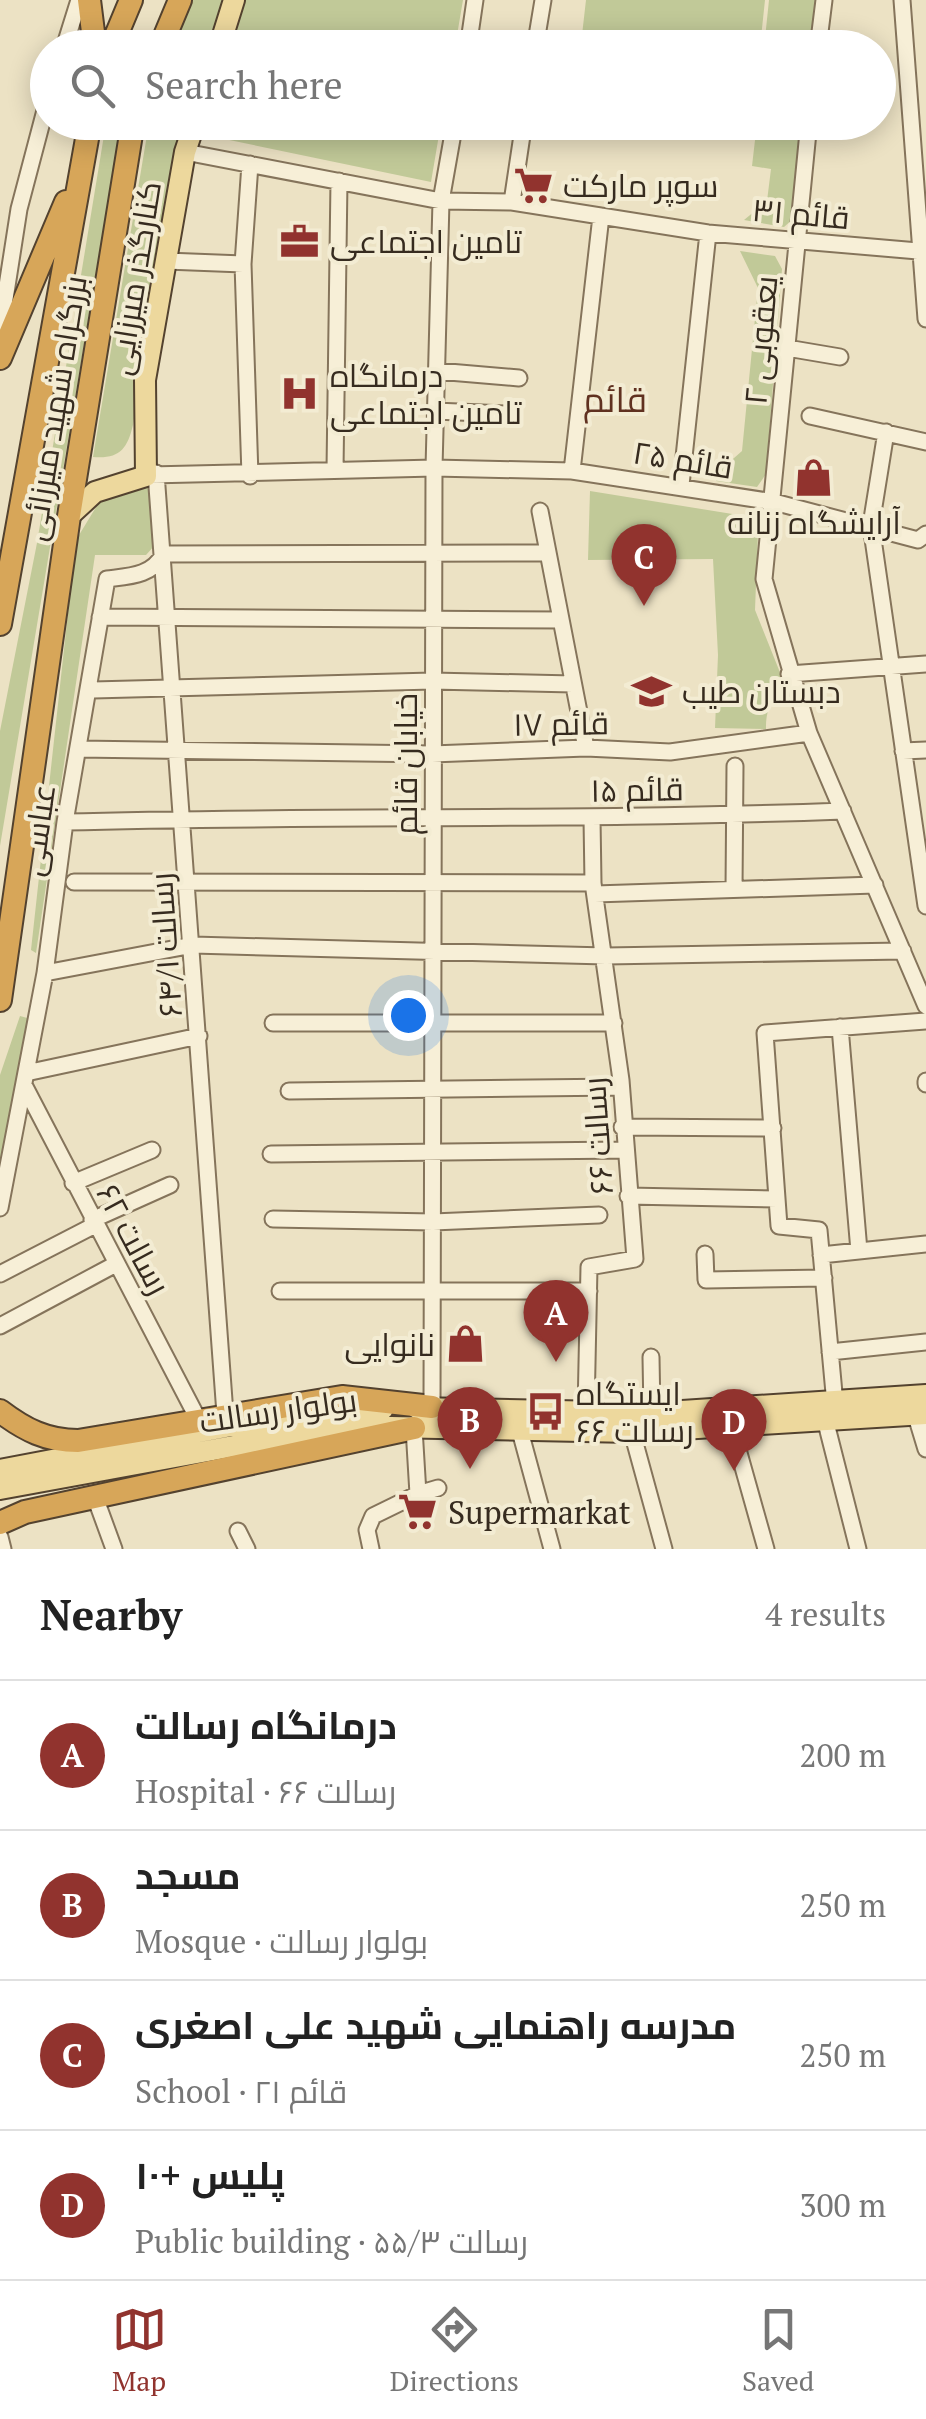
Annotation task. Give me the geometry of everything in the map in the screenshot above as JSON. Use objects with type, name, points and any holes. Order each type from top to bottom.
[{"type":"highway","points":[[88,0],[92,30]]},
{"type":"highway","points":[[119,30],[131,0]]},
{"type":"highway","points":[[168,30],[180,0]]},
{"type":"highway","name":"بزرگراه شهید میرزائی","points":[[0,624],[86,140]]},
{"type":"highway","name":"بزرگراه شهید میرزائی","points":[[0,1000],[69,516],[130,140]]},
{"type":"highway","points":[[0,358],[82,162]]},
{"type":"highway","points":[[1,1413],[30,1432],[56,1441],[78,1442],[342,1397],[432,1407]]},
{"type":"highway","points":[[0,1513],[24,1512],[414,1428]]},
{"type":"highway","points":[[0,1523],[24,1512]]},
{"type":"main road","points":[[225,30],[234,0]]},
{"type":"main road","name":"کنارگذر میرزایی","points":[[151,474],[145,380],[189,140]]},
{"type":"main road","points":[[69,516],[95,492],[151,474]]},
{"type":"main road","name":"بولوار رسالت","points":[[0,1489],[343,1426],[632,1432],[732,1428],[926,1395]]},
{"type":"main road","name":"بولوار رسالت","points":[[0,1470],[231,1426],[342,1410],[432,1407],[921,1415]]},
{"type":"street","points":[[70,30],[79,0]]},
{"type":"street","points":[[471,30],[475,0]]},
{"type":"street","points":[[539,30],[543,0]]},
{"type":"street","points":[[820,30],[824,0]]},
{"type":"street","points":[[902,0],[926,320]]},
{"type":"street","points":[[0,331],[19,209],[37,140]]},
{"type":"street","name":"خیابان قائم","points":[[432,1407],[434,468],[441,201],[452,140]]},
{"type":"street","points":[[512,202],[521,140]]},
{"type":"street","name":"یعقوبی ۲","points":[[807,140],[764,580],[788,674],[809,734],[926,1006]]},
{"type":"street","name":"قائم ۳۱","points":[[185,152],[441,201],[512,202],[708,233],[796,239],[921,262]]},
{"type":"street","points":[[250,164],[243,264],[250,476]]},
{"type":"street","points":[[335,470],[339,181]]},
{"type":"street","points":[[572,470],[600,216]]},
{"type":"street","points":[[681,485],[708,233]]},
{"type":"street","points":[[166,261],[243,264]]},
{"type":"street","points":[[787,348],[840,357]]},
{"type":"street","points":[[437,371],[519,378]]},
{"type":"street","points":[[435,411],[505,414]]},
{"type":"street","points":[[810,416],[926,442]]},
{"type":"street","points":[[886,432],[871,526],[926,906]]},
{"type":"street","name":"قائم ۲۵","points":[[151,474],[250,476],[434,468],[572,470],[774,502],[923,539]]},
{"type":"street","name":"رسالت ۶۴/۱","points":[[151,474],[164,554],[225,1414]]},
{"type":"street","points":[[540,511],[586,748]]},
{"type":"street","points":[[164,554],[548,553]]},
{"type":"street","name":"عباسی","points":[[0,1208],[45,973],[65,822],[107,579],[141,575],[156,568],[164,554]]},
{"type":"street","points":[[100,618],[561,620]]},
{"type":"street","points":[[788,674],[926,664]]},
{"type":"street","points":[[93,690],[432,681],[573,684]]},
{"type":"street","name":"قائم ۱۷","points":[[78,749],[432,754],[586,748],[670,752],[809,734]]},
{"type":"street","points":[[903,751],[926,750]]},
{"type":"street","points":[[734,890],[735,766]]},
{"type":"street","name":"قائم ۱۵","points":[[65,822],[432,815],[592,818],[843,811]]},
{"type":"street","name":"رسالت ۶۶","points":[[588,1291],[589,1267],[635,1259],[614,1023],[594,888],[592,818]]},
{"type":"street","points":[[74,882],[189,885],[432,880],[734,890],[874,885]]},
{"type":"street","points":[[45,973],[193,945],[606,956],[903,951]]},
{"type":"street","points":[[858,1549],[830,1413],[830,1352],[819,1230],[779,1226],[765,1033],[926,1021]]},
{"type":"street","points":[[273,1023],[614,1023]]},
{"type":"street","points":[[840,1028],[859,1251]]},
{"type":"street","points":[[25,1079],[200,1036]]},
{"type":"street","name":"رسالت ۶۲","points":[[25,1079],[74,1183],[198,1419]]},
{"type":"street","points":[[288,1091],[621,1087]]},
{"type":"street","points":[[622,1127],[773,1128]]},
{"type":"street","points":[[74,1183],[152,1150]]},
{"type":"street","points":[[271,1154],[623,1150]]},
{"type":"street","points":[[0,1274],[170,1185]]},
{"type":"street","points":[[628,1196],[776,1199]]},
{"type":"street","points":[[273,1219],[433,1222],[599,1215]]},
{"type":"street","points":[[821,1255],[926,1244]]},
{"type":"street","points":[[705,1254],[706,1280],[824,1278]]},
{"type":"street","points":[[0,1326],[116,1264]]},
{"type":"street","points":[[280,1292],[588,1291],[586,1412]]},
{"type":"street","points":[[830,1352],[926,1342]]},
{"type":"street","points":[[651,1357],[652,1413]]},
{"type":"street","points":[[921,1415],[926,1449]]},
{"type":"street","points":[[414,1428],[418,1494]]},
{"type":"street","points":[[732,1428],[766,1549]]},
{"type":"street","points":[[520,1431],[552,1549]]},
{"type":"street","points":[[632,1432],[664,1549]]},
{"type":"street","points":[[370,1549],[367,1530],[373,1516],[438,1488]]},
{"type":"street","points":[[96,1497],[114,1549]]},
{"type":"street","points":[[238,1531],[247,1549]]},
{"type":"street","points":[[0,1537],[3,1549]]},
{"type":"green space","points":[[192,0],[225,0],[215,30],[181,30]]},
{"type":"green space","points":[[242,0],[463,0],[458,30],[234,30]]},
{"type":"green space","points":[[586,0],[765,0],[762,30],[583,30]]},
{"type":"green space","points":[[769,0],[818,0],[814,30],[766,30]]},
{"type":"green space","points":[[103,140],[118,140],[0,846],[0,731],[37,543]]},
{"type":"green space","points":[[146,140],[178,140],[133,425],[120,451],[93,457]]},
{"type":"green space","points":[[229,140],[438,140],[431,182]]},
{"type":"green space","points":[[755,140],[802,140],[793,219],[784,227],[744,220],[767,201],[771,169],[752,166]]},
{"type":"green space","points":[[740,251],[775,256],[782,269],[766,474],[757,487],[716,481],[717,473],[742,451],[758,288]]},
{"type":"green space","points":[[131,484],[151,486],[155,545],[146,555],[95,555],[36,953],[31,950],[76,540],[101,499]]},
{"type":"green space","points":[[590,491],[751,517],[758,533],[755,610],[787,690],[770,706],[766,729],[715,728],[718,655],[713,559],[588,560]]},
{"type":"green space","points":[[20,1016],[31,1019],[0,1169],[0,1075]]},
{"type":"place","name":"سوپر مارکت","points":[[533,185]]},
{"type":"place","name":"تامین اجتماعی","points":[[300,241]]},
{"type":"place","name":"درمانگاه تامین اجتماعی","points":[[300,393]]},
{"type":"place","name":"آرایشگاه زنانه","points":[[814,477]]},
{"type":"place","name":"مدرسه راهنمایی شهید علی اصغری","points":[[644,606]]},
{"type":"place","name":"دبستان طیب","points":[[652,691]]},
{"type":"place","name":"نانوایی","points":[[465,1344]]},
{"type":"place","name":"درمانگاه رسالت","points":[[556,1362]]},
{"type":"place","name":"ایستگاه رسالت ۶۶","points":[[546,1411]]},
{"type":"place","name":"مسجد","points":[[470,1469]]},
{"type":"place","name":"پلیس +۱۰","points":[[734,1471]]},
{"type":"place","name":"Supermarkat","points":[[418,1512]]},
{"type":"district","name":"قائم","points":[[615,399]]}]
